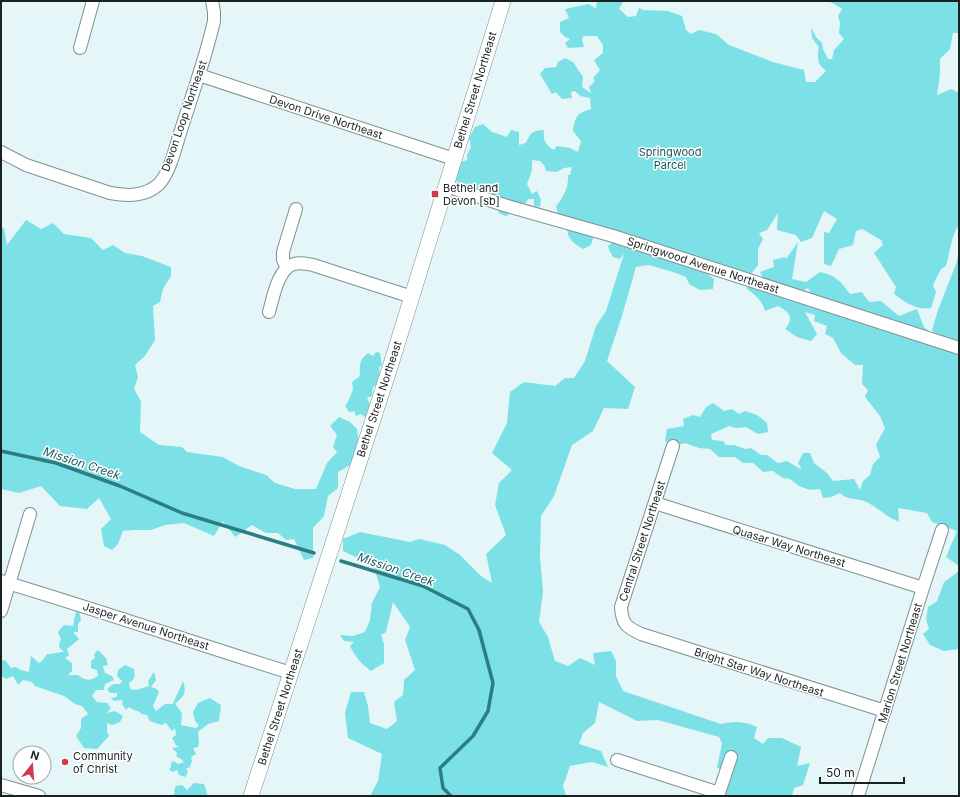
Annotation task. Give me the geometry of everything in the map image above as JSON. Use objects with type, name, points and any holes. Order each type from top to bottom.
[{"type":"street","points":[[80,48],[93,1]]},
{"type":"street","name":"Devon Loop Northeast","points":[[1,152],[26,165],[110,193],[136,195],[146,192],[159,183],[169,165],[199,75],[214,21],[212,1]]},
{"type":"street","name":"Bethel Street Northeast","points":[[251,796],[392,361],[503,1]]},
{"type":"street","name":"Devon Drive Northeast","points":[[199,75],[454,159]]},
{"type":"street","name":"Springwood Avenue Northeast","points":[[446,186],[504,205],[626,240],[959,348]]},
{"type":"street","points":[[287,268],[283,260],[283,252],[296,209]]},
{"type":"street","points":[[269,312],[280,278],[287,268],[296,263],[313,265],[412,297]]},
{"type":"street","name":"Central Street Northeast","points":[[634,631],[622,619],[621,607],[673,446]]},
{"type":"street","name":"Quasar Way Northeast","points":[[655,503],[923,588]]},
{"type":"street","points":[[1,611],[5,582],[30,514]]},
{"type":"street","name":"Marion Street Northeast","points":[[858,796],[942,530]]},
{"type":"street","name":"Jasper Avenue Northeast","points":[[5,582],[63,599],[176,637],[291,673]]},
{"type":"street","name":"Bright Star Way Northeast","points":[[634,631],[885,711]]},
{"type":"street","points":[[617,760],[719,795],[731,757]]},
{"type":"street","points":[[1,785],[39,796]]},
{"type":"green space","name":"Springwood Parcel","points":[[597,1],[623,1],[619,9],[628,17],[636,16],[639,8],[643,10],[668,11],[682,16],[686,30],[691,34],[699,30],[716,34],[729,45],[773,62],[804,70],[806,82],[815,82],[826,71],[819,63],[819,47],[812,38],[811,27],[816,37],[822,43],[828,59],[832,59],[834,50],[844,39],[839,33],[840,23],[838,16],[842,9],[833,3],[825,1],[959,1],[959,33],[953,33],[950,49],[940,59],[940,74],[937,95],[951,89],[959,93],[959,225],[952,239],[946,266],[941,269],[933,285],[936,292],[931,308],[926,309],[916,307],[894,294],[896,287],[874,253],[883,245],[881,240],[862,229],[856,231],[853,245],[839,249],[831,266],[824,264],[824,232],[829,233],[837,219],[824,211],[812,238],[801,242],[796,235],[777,230],[778,213],[767,230],[759,233],[763,239],[758,249],[758,265],[751,274],[740,280],[716,274],[709,275],[714,279],[713,289],[700,290],[689,284],[686,277],[649,265],[636,267],[607,361],[635,387],[628,409],[604,408],[593,431],[572,445],[554,496],[541,516],[540,557],[543,592],[539,622],[548,637],[555,661],[568,666],[580,658],[595,665],[593,653],[611,651],[616,661],[616,676],[623,691],[721,724],[739,722],[752,725],[757,727],[754,738],[763,744],[768,738],[782,738],[801,747],[797,766],[810,763],[803,785],[794,788],[792,796],[725,796],[732,775],[728,770],[736,754],[728,754],[721,769],[717,768],[722,743],[719,737],[658,720],[637,721],[599,702],[595,723],[583,733],[579,744],[601,751],[608,767],[592,762],[570,766],[563,786],[566,796],[370,796],[378,781],[382,754],[348,738],[345,713],[351,692],[364,692],[368,706],[370,723],[387,729],[397,721],[394,702],[403,695],[404,680],[415,670],[405,640],[410,627],[393,602],[386,632],[381,635],[384,644],[384,663],[371,671],[361,663],[352,650],[350,646],[354,642],[344,641],[340,635],[353,636],[365,632],[370,620],[372,603],[380,587],[373,565],[343,551],[343,539],[360,532],[410,542],[419,539],[445,545],[460,555],[481,576],[492,583],[486,554],[506,535],[495,505],[499,483],[512,470],[492,453],[507,423],[510,392],[524,382],[555,386],[565,378],[574,378],[585,361],[596,326],[606,311],[624,254],[620,259],[613,257],[608,246],[614,241],[593,232],[591,245],[583,249],[569,238],[567,227],[556,221],[558,214],[556,206],[565,192],[568,184],[568,175],[570,175],[572,167],[564,168],[557,172],[546,171],[544,165],[540,161],[532,160],[532,170],[527,184],[532,194],[537,191],[541,200],[540,207],[534,206],[534,199],[528,199],[526,203],[520,203],[520,206],[507,210],[509,215],[505,216],[499,213],[498,209],[456,181],[458,174],[456,170],[457,163],[467,160],[467,155],[471,147],[469,138],[475,127],[483,124],[492,132],[507,137],[511,130],[519,132],[519,145],[526,143],[532,133],[544,130],[545,142],[554,150],[557,146],[570,148],[578,152],[581,141],[573,131],[574,126],[576,119],[580,114],[591,109],[590,98],[580,96],[575,91],[571,92],[572,98],[562,99],[556,92],[552,94],[540,74],[545,68],[556,67],[558,62],[565,58],[573,62],[583,77],[582,87],[591,93],[589,87],[595,81],[593,78],[600,70],[594,60],[603,53],[603,45],[597,36],[583,36],[582,40],[584,47],[568,48],[565,43],[570,39],[565,37],[560,32],[560,22],[569,18],[565,9],[589,4],[596,9]]},
{"type":"green space","points":[[26,220],[41,229],[53,223],[64,234],[91,238],[103,250],[113,245],[125,253],[142,256],[171,267],[171,276],[163,289],[160,302],[153,306],[155,340],[145,356],[135,365],[138,377],[134,389],[141,401],[140,432],[159,445],[182,447],[187,452],[223,457],[239,466],[266,475],[275,483],[295,489],[316,489],[327,463],[337,452],[333,447],[337,435],[330,426],[339,417],[350,422],[357,429],[359,445],[354,463],[338,472],[338,488],[328,496],[324,516],[313,528],[313,558],[304,560],[294,539],[286,540],[278,533],[266,533],[252,525],[235,537],[223,521],[214,536],[184,523],[165,525],[151,530],[123,531],[118,544],[112,550],[104,546],[101,529],[111,519],[99,498],[87,509],[60,506],[41,486],[19,493],[1,489],[1,228],[4,228],[7,245]]},
{"type":"green space","points":[[798,242],[792,279],[806,282],[820,272],[826,273],[838,280],[850,294],[862,292],[869,302],[881,301],[899,316],[917,309],[924,327],[938,339],[959,347],[959,566],[946,557],[957,531],[932,522],[927,513],[898,508],[899,522],[864,501],[848,498],[840,493],[831,497],[823,498],[820,489],[810,490],[799,486],[790,479],[783,478],[773,471],[763,472],[753,463],[743,463],[735,457],[719,457],[710,449],[699,448],[685,443],[673,446],[665,441],[667,429],[684,426],[683,419],[693,415],[700,417],[706,407],[713,403],[724,411],[732,409],[739,414],[745,411],[757,415],[767,423],[768,432],[758,434],[746,427],[736,428],[729,426],[711,434],[712,440],[723,441],[726,445],[734,445],[745,449],[751,448],[761,455],[767,455],[778,463],[787,461],[802,470],[798,463],[803,453],[810,453],[814,463],[827,473],[833,481],[854,479],[860,490],[863,481],[870,475],[873,464],[880,457],[876,445],[885,428],[880,416],[865,397],[868,390],[862,384],[863,365],[855,365],[841,353],[833,338],[825,334],[827,326],[814,321],[815,315],[805,312],[817,334],[811,341],[797,337],[785,329],[790,321],[790,318],[785,310],[778,306],[765,311],[760,301],[746,288],[750,285],[801,301],[809,307],[817,309],[808,288],[801,292],[783,286],[777,282],[767,284],[760,272],[774,267],[773,260],[785,257],[786,259]]},
{"type":"green space","points":[[959,252],[959,343],[935,334],[932,330]]},
{"type":"green space","points":[[376,352],[380,353],[382,365],[379,367],[380,376],[378,377],[378,384],[373,387],[372,396],[367,398],[371,407],[368,411],[368,416],[365,417],[361,414],[356,416],[354,411],[349,412],[345,406],[353,390],[352,382],[360,376],[360,365],[363,358],[368,353],[373,356]]},
{"type":"green space","points":[[959,571],[959,649],[944,651],[930,645],[923,634],[929,629],[926,619],[928,607],[937,601],[944,582]]},
{"type":"green space","points":[[76,611],[79,611],[81,620],[78,624],[78,632],[73,632],[79,639],[67,649],[69,655],[65,658],[72,663],[72,671],[68,675],[78,675],[88,680],[98,676],[97,670],[91,668],[91,661],[95,658],[94,654],[98,650],[106,658],[108,665],[103,666],[105,673],[112,676],[114,680],[105,684],[104,690],[96,690],[92,696],[97,702],[107,703],[111,708],[107,713],[115,711],[123,716],[120,722],[112,725],[107,723],[107,731],[109,736],[97,749],[84,748],[76,736],[81,728],[81,719],[88,714],[82,706],[75,704],[64,696],[35,686],[32,682],[23,680],[18,685],[13,676],[6,679],[1,675],[1,661],[5,660],[11,668],[16,667],[29,672],[31,656],[39,663],[47,654],[64,652],[59,647],[61,640],[58,632],[64,625],[73,626]]},
{"type":"green space","points":[[125,665],[134,669],[134,677],[129,683],[130,689],[136,690],[149,686],[148,681],[154,672],[156,680],[151,687],[157,689],[159,692],[153,706],[156,711],[165,704],[173,704],[183,681],[185,689],[184,694],[175,704],[182,713],[181,725],[196,728],[199,725],[195,721],[193,712],[198,703],[210,698],[221,705],[219,721],[208,724],[198,732],[198,747],[193,748],[196,754],[191,757],[192,761],[190,767],[186,769],[188,772],[185,777],[179,775],[177,770],[172,772],[169,769],[171,767],[171,763],[174,761],[178,764],[184,762],[176,756],[177,753],[172,748],[179,747],[172,738],[176,735],[175,728],[172,731],[166,723],[161,725],[150,721],[147,715],[141,714],[140,712],[129,707],[126,710],[122,704],[123,700],[114,701],[111,698],[117,697],[117,693],[110,693],[107,689],[113,684],[120,684],[122,681],[117,676],[118,670]]},
{"type":"green space","points":[[194,783],[204,784],[208,796],[173,796],[176,786],[182,785],[187,790]]},
{"type":"waterway","name":"Mission Creek","points":[[1,451],[56,463],[120,486],[182,513],[314,553]]},
{"type":"waterway","name":"Mission Creek","points":[[341,561],[423,586],[468,609],[479,630],[493,683],[488,711],[473,736],[440,768],[443,788],[451,796]]},
{"type":"place","name":"Bethel and Devon [sb]","points":[[435,194]]},
{"type":"place","name":"Community of Christ","points":[[65,762]]}]
